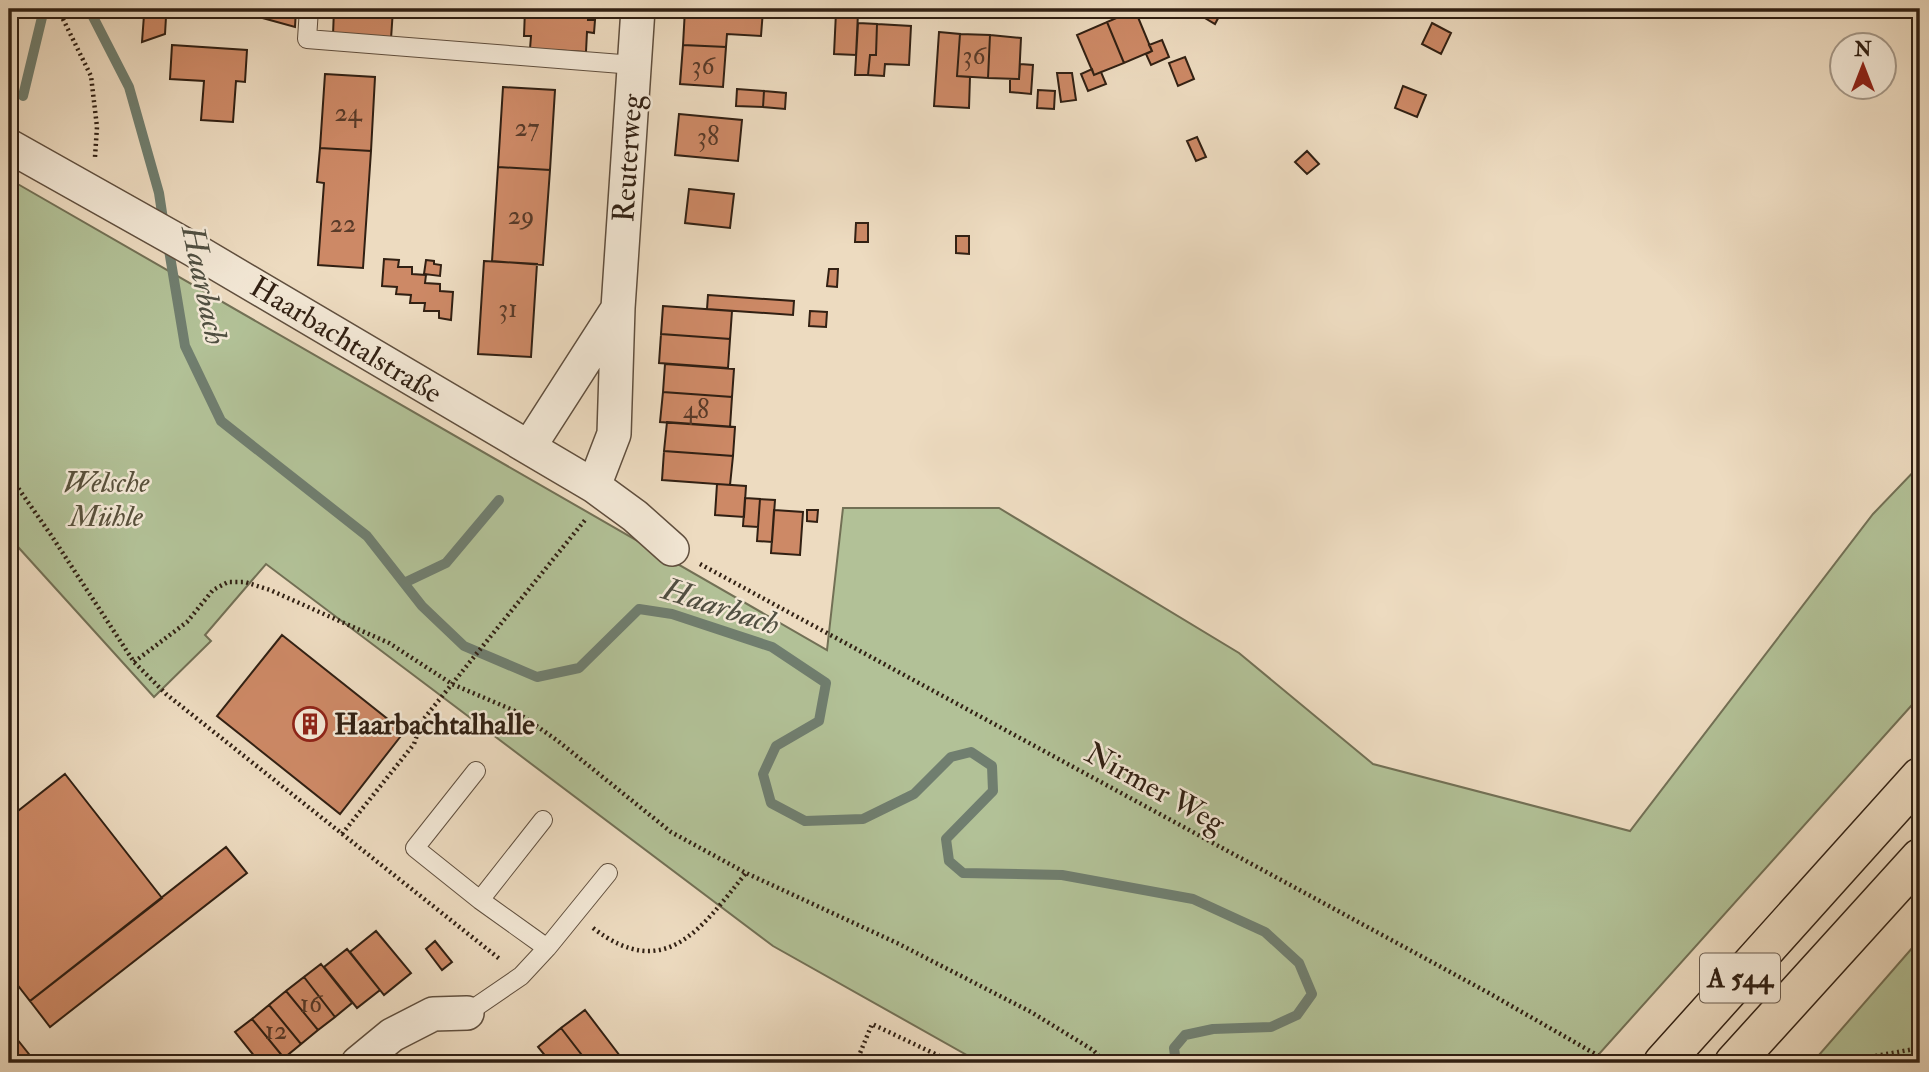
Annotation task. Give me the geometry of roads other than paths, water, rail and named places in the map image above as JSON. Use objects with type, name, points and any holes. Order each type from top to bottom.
[{"type":"highway","name":"A 544","points":[[1663,1063],[1920,777]]},
{"type":"highway","name":"A 544","points":[[1734,1063],[1920,858]]},
{"type":"street","name":"Reuterweg","points":[[600,490],[614,434],[618,308],[638,9]]},
{"type":"street","name":"Haarbachtalstraße","points":[[9,146],[194,250],[600,490],[672,549]]},
{"type":"street","name":"Reuterweg","points":[[529,447],[618,308]]},
{"type":"street","points":[[358,1063],[392,1035],[433,1014],[467,1013]]},
{"type":"lane","points":[[309,9],[307,39],[634,65]]},
{"type":"lane","points":[[476,771],[415,848],[480,900],[547,948]]},
{"type":"lane","points":[[480,900],[543,820]]},
{"type":"lane","points":[[467,1013],[521,976],[608,873]]},
{"type":"waterway","points":[[23,96],[44,9]]},
{"type":"waterway","name":"Haarbach","points":[[89,9],[129,87],[159,193],[164,226]]},
{"type":"waterway","name":"Haarbach","points":[[168,244],[185,346],[221,421],[367,536],[422,606],[464,646],[537,677],[579,668],[639,609],[672,614],[772,647],[826,683],[819,721],[776,746],[763,774],[771,803],[805,821],[863,819],[914,794],[951,757],[971,752],[992,766],[993,791],[946,839],[949,861],[963,873],[1062,875],[1193,899],[1265,932],[1299,963],[1312,994],[1297,1015],[1271,1027],[1213,1029],[1185,1035],[1174,1048],[1176,1063]]},
{"type":"waterway","points":[[404,583],[446,563],[499,500]]},
{"type":"place","name":"Haarbachtalhalle","points":[[310,724]]},
{"type":"park label","name":"Welsche Mühle","points":[[106,499]]}]
